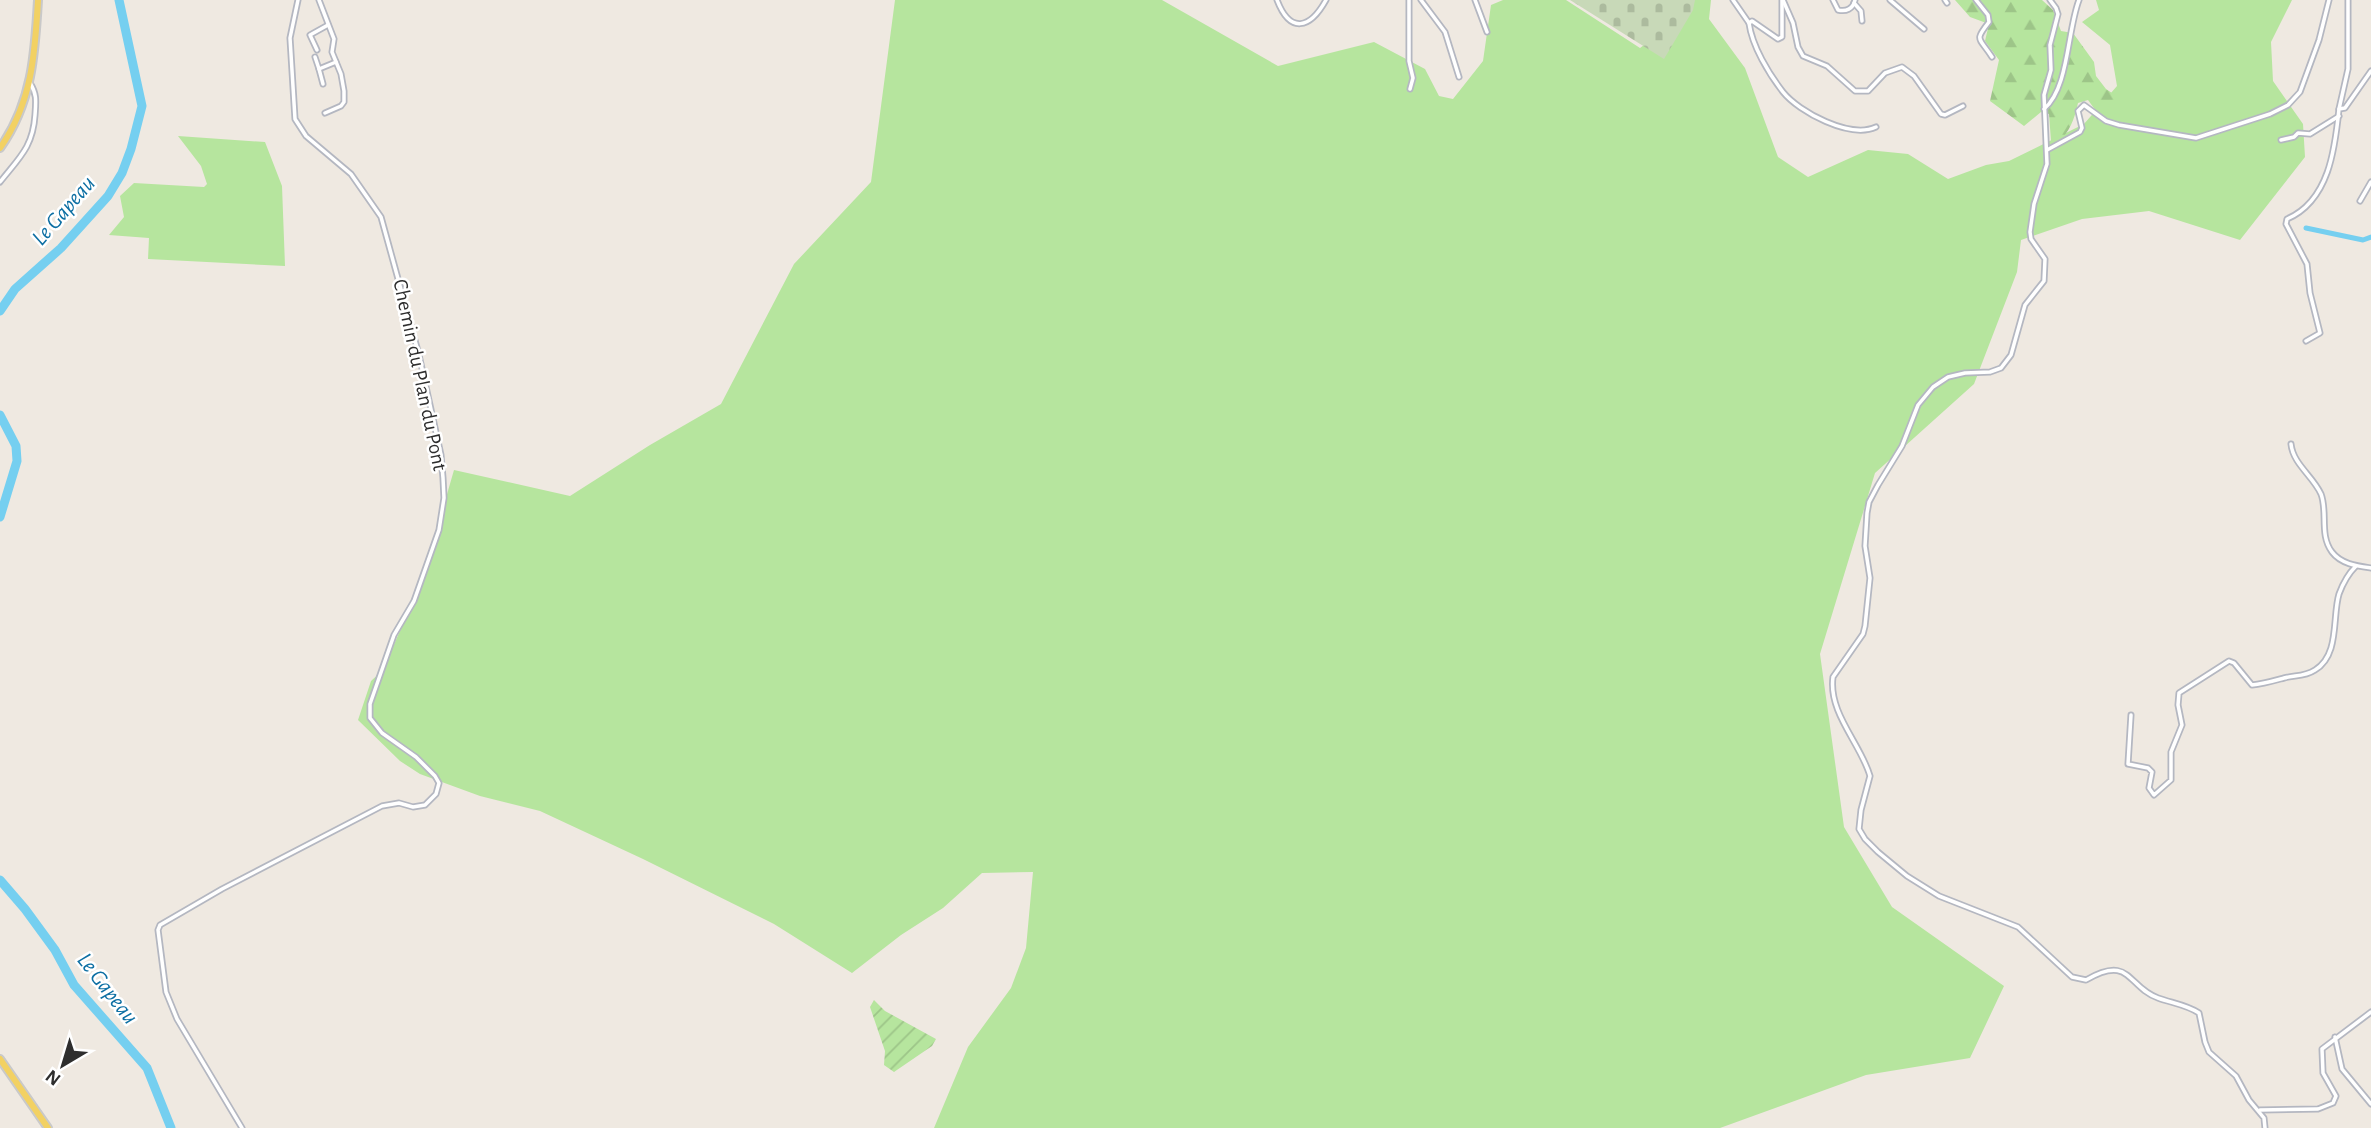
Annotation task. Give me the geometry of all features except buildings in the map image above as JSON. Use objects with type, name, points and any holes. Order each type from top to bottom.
[{"type":"main road","points":[[0,148],[21,111],[30,83],[36,47],[38,0]]},
{"type":"main road","points":[[0,1059],[48,1128]]},
{"type":"street","name":"Chemin du Plan du Pont","points":[[242,1128],[177,1019],[166,992],[158,930],[160,925],[382,806],[400,803],[413,807],[425,805],[436,793],[439,783],[416,757],[382,733],[370,718],[370,704],[394,635],[414,601],[439,530],[444,498],[440,455],[419,355],[382,217],[351,174],[306,136],[295,119],[290,38],[298,0]]},
{"type":"street","points":[[319,0],[334,39],[332,52],[341,74],[344,102],[325,113]]},
{"type":"street","points":[[1277,0],[1282,14],[1288,20],[1304,23],[1311,20],[1326,0]]},
{"type":"street","points":[[1408,0],[1409,61],[1413,79],[1410,89]]},
{"type":"street","points":[[1421,0],[1445,32],[1459,77]]},
{"type":"street","points":[[1475,0],[1487,32]]},
{"type":"street","points":[[1733,0],[1749,23],[1761,56],[1772,75],[1793,101],[1834,125],[1851,129],[1876,127]]},
{"type":"street","points":[[1749,23],[1752,21],[1776,38],[1781,38],[1782,0]]},
{"type":"street","points":[[1782,0],[1793,23],[1798,47],[1808,60],[1827,66],[1850,87],[1860,92],[1868,91],[1890,70],[1905,68],[1914,76],[1941,114],[1945,115],[1963,106]]},
{"type":"street","points":[[1833,0],[1836,8],[1841,10],[1849,9],[1854,1],[1861,11],[1862,21]]},
{"type":"street","points":[[1890,0],[1924,29]]},
{"type":"street","points":[[1976,0],[1988,15],[1987,24],[1979,31],[1979,37],[1992,57]]},
{"type":"street","points":[[2050,0],[2058,14],[2050,45],[2051,70],[2044,95],[2046,168],[2034,204],[2030,232],[2031,239],[2045,258],[2046,274],[2042,285],[2025,305],[2007,363],[1996,371],[1955,374],[1933,387],[1918,405],[1898,456],[1869,502],[1865,546],[1870,578],[1865,626],[1863,634],[1833,677],[1832,684],[1838,710],[1870,776],[1859,829],[1864,839],[1920,886],[2018,927],[2072,976],[2086,980],[2099,973],[2122,972],[2155,997],[2199,1013],[2209,1052],[2236,1076],[2249,1100],[2260,1110],[2264,1118],[2264,1128]]},
{"type":"street","points":[[2044,110],[2060,82],[2069,33],[2079,0]]},
{"type":"street","points":[[2047,150],[2080,132],[2082,128],[2078,111],[2084,105],[2106,121],[2119,125],[2196,138],[2270,114],[2288,105],[2300,92],[2319,40],[2329,0]]},
{"type":"street","points":[[2306,341],[2320,333],[2310,293],[2307,264],[2286,224],[2287,219],[2297,215],[2320,193],[2328,172],[2348,69],[2348,0]]},
{"type":"street","points":[[317,50],[310,35],[328,25]]},
{"type":"street","points":[[315,57],[323,84]]},
{"type":"street","points":[[319,69],[336,62]]},
{"type":"street","points":[[2339,109],[2345,108],[2371,71]]},
{"type":"street","points":[[0,182],[34,135],[37,94],[30,83]]},
{"type":"street","points":[[2281,140],[2294,137],[2298,133],[2310,134],[2339,116]]},
{"type":"street","points":[[2360,201],[2371,182]]},
{"type":"street","points":[[2291,444],[2300,466],[2313,477],[2321,495],[2325,533],[2331,551],[2343,561],[2371,568]]},
{"type":"street","points":[[2131,715],[2128,764],[2148,768],[2152,772],[2149,788],[2154,795],[2171,780],[2171,752],[2182,725],[2178,705],[2179,693],[2228,661],[2234,663],[2252,685],[2287,676],[2297,678],[2322,666],[2329,653],[2338,596],[2347,576],[2356,566]]},
{"type":"street","points":[[2260,1110],[2318,1109],[2333,1103],[2336,1099],[2335,1091],[2323,1073],[2322,1049],[2371,1012]]},
{"type":"street","points":[[2335,1037],[2342,1069],[2371,1104]]},
{"type":"green space","points":[[895,0],[1162,0],[1278,66],[1374,42],[1425,69],[1439,96],[1453,99],[1483,61],[1491,5],[1503,0],[1566,0],[1640,48],[1669,26],[1671,0],[1711,0],[1709,19],[1745,68],[1778,157],[1808,177],[1868,150],[1908,154],[1948,179],[1986,165],[2009,161],[2084,124],[2117,86],[2110,45],[2082,22],[2099,10],[2096,0],[2292,0],[2271,42],[2273,81],[2303,124],[2305,157],[2240,240],[2149,211],[2082,219],[2021,240],[2017,272],[1974,384],[1875,473],[1820,654],[1844,827],[1892,907],[2004,986],[1970,1058],[1866,1075],[1720,1128],[934,1128],[968,1047],[1011,988],[1026,948],[1033,872],[982,873],[943,908],[901,935],[852,973],[774,924],[540,811],[480,796],[420,774],[400,761],[358,720],[371,681],[383,670],[402,626],[415,605],[454,470],[570,496],[721,404],[794,264],[871,182]]},
{"type":"green space","points":[[1570,0],[1695,0],[1693,10],[1664,59]]},
{"type":"green space","points":[[1955,0],[2042,0],[2053,10],[2061,31],[2073,33],[2094,62],[2096,76],[2106,89],[2115,95],[2115,101],[2096,111],[2088,100],[2078,103],[2071,125],[2057,143],[2051,141],[2049,114],[2041,112],[2024,126],[1990,101],[1999,60],[1985,41],[1989,24],[1970,17]]},
{"type":"green space","points":[[178,136],[265,142],[282,186],[285,266],[148,259],[149,238],[109,235],[124,217],[120,196],[134,183],[204,187],[207,184],[201,166]]},
{"type":"green space","points":[[874,1000],[885,1011],[936,1039],[932,1046],[894,1072],[884,1065],[885,1051],[870,1007]]},
{"type":"waterway","name":"Le Gapeau","points":[[0,311],[15,289],[61,248],[108,196],[122,173],[142,106],[119,0]]},
{"type":"waterway","points":[[2306,228],[2363,240],[2371,237]]},
{"type":"waterway","name":"Le Gapeau","points":[[0,415],[16,446],[17,461],[0,517]]},
{"type":"waterway","name":"Le Gapeau","points":[[0,880],[55,950],[74,985],[147,1068],[171,1128]]}]
